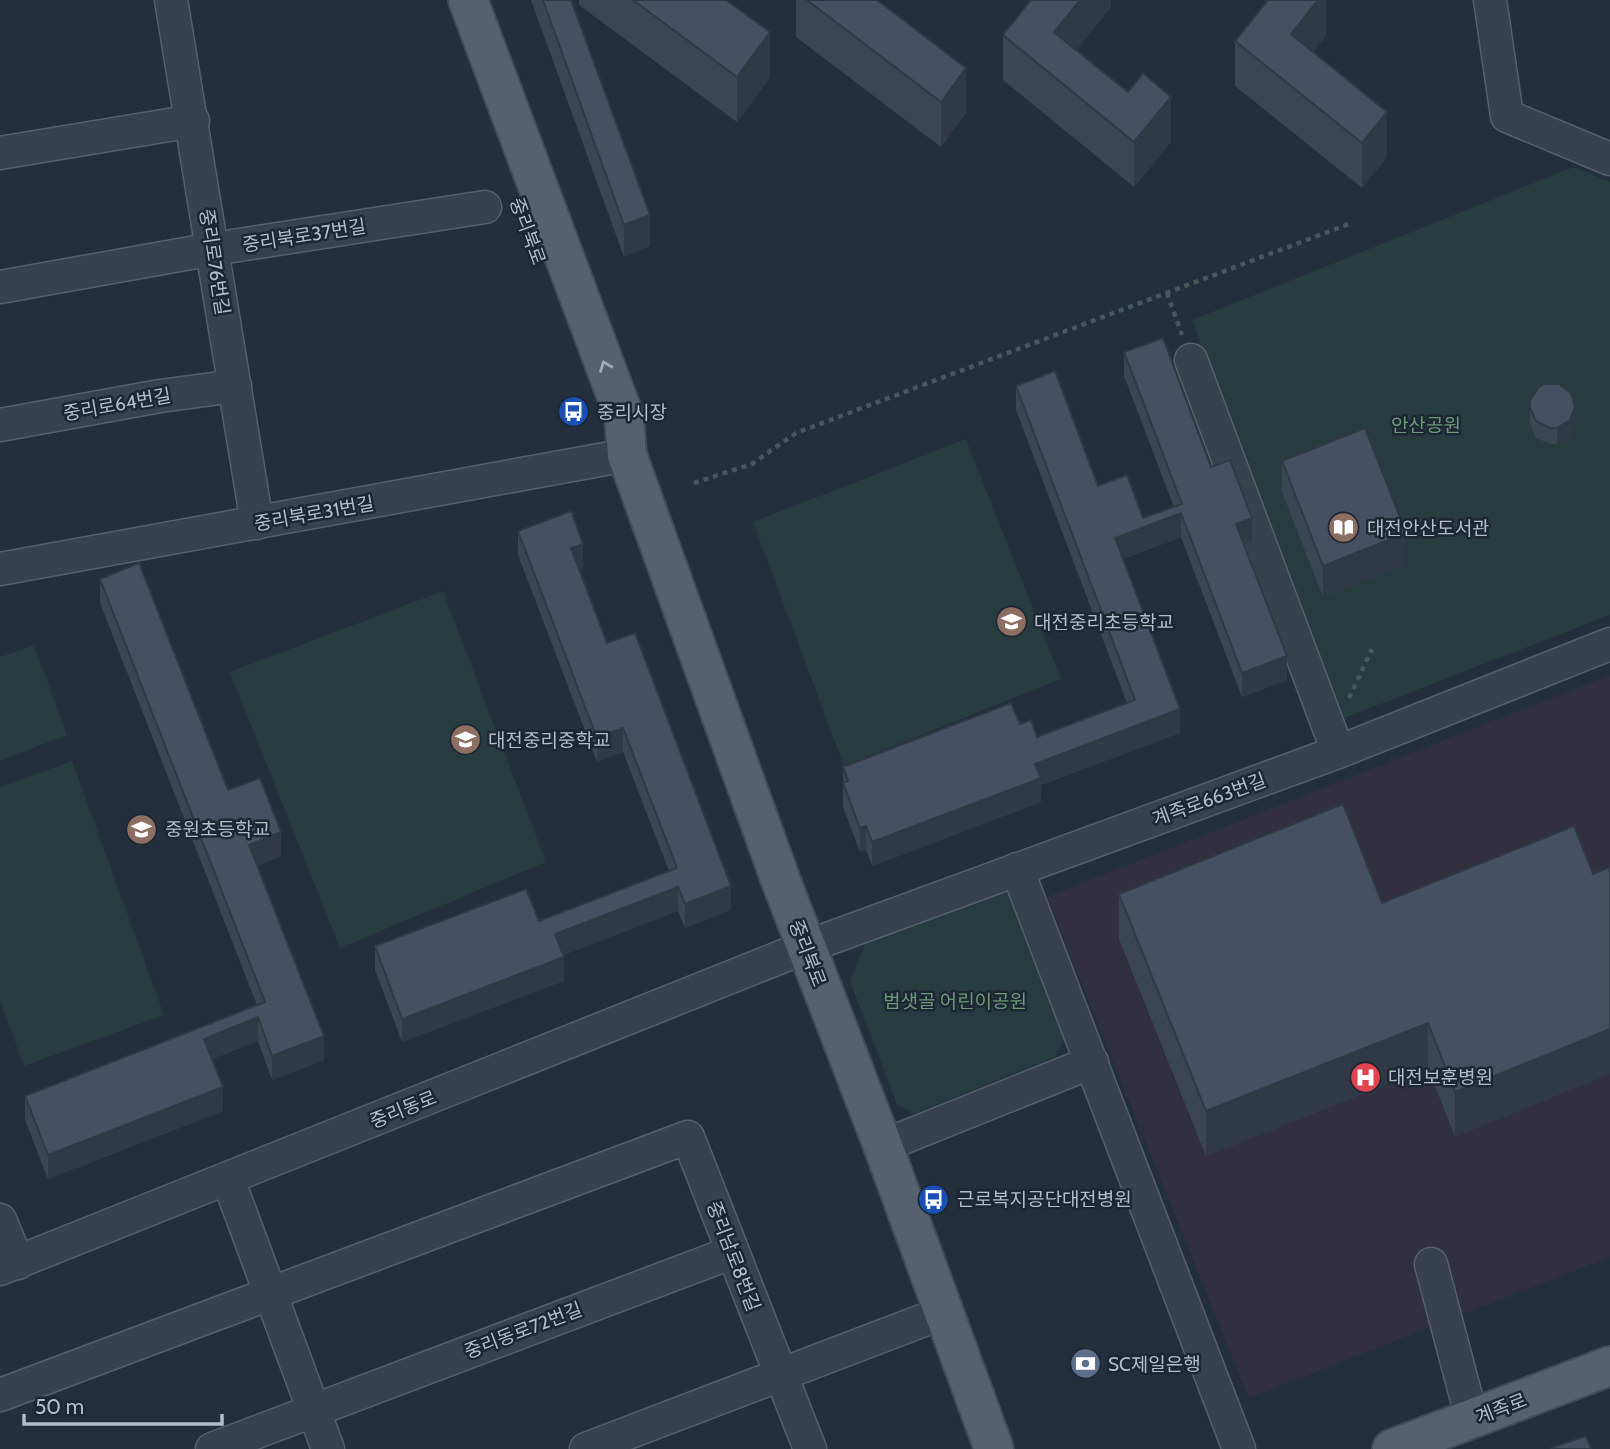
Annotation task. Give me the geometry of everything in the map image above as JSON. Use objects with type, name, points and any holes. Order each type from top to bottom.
[{"type":"main road","name":"중리북로","points":[[442,0],[600,423],[627,455]]},
{"type":"main road","name":"중리북로","points":[[468,0],[624,416],[627,455],[806,947],[883,1146],[994,1449]]},
{"type":"main road","name":"계족로","points":[[1392,1449],[1610,1366]]},
{"type":"street","name":"중리로76번길","points":[[172,0],[257,523]]},
{"type":"street","points":[[1490,0],[1507,116],[1610,159]]},
{"type":"street","points":[[0,153],[193,121]]},
{"type":"street","name":"중리북로37번길","points":[[0,287],[213,249],[485,207]]},
{"type":"street","points":[[1191,360],[1338,752]]},
{"type":"street","name":"중리로64번길","points":[[0,425],[160,396],[235,386]]},
{"type":"street","name":"중리북로31번길","points":[[0,569],[627,455]]},
{"type":"street","name":"계족로663번길","points":[[806,947],[1338,752],[1610,644]]},
{"type":"street","points":[[1017,869],[1239,1449]]},
{"type":"street","name":"중리동로","points":[[9,1266],[806,947]]},
{"type":"street","points":[[883,1146],[1092,1062]]},
{"type":"street","name":"중리남로8번길","points":[[271,1295],[688,1137],[810,1449]]},
{"type":"street","points":[[228,1179],[328,1449]]},
{"type":"street","points":[[0,1220],[9,1266]]},
{"type":"street","name":"중리동로72번길","points":[[212,1449],[733,1252]]},
{"type":"street","points":[[1431,1264],[1472,1419]]},
{"type":"street","points":[[0,1395],[271,1295]]},
{"type":"street","points":[[586,1449],[945,1312]]},
{"type":"path","points":[[694,482],[752,464],[796,433],[1349,225]]},
{"type":"path","points":[[1167,293],[1191,360]]},
{"type":"path","points":[[1346,704],[1372,649]]},
{"type":"shaded area","name":"대전보훈병원","points":[[1610,675],[1610,1257],[1249,1398],[1047,897]]},
{"type":"green space","name":"안산공원","points":[[1574,167],[1610,182],[1610,615],[1339,720],[1192,320]]},
{"type":"green space","points":[[966,439],[1061,679],[844,766],[753,522]]},
{"type":"green space","points":[[443,591],[546,862],[340,948],[230,672]]},
{"type":"green space","points":[[34,645],[67,735],[0,761],[0,657]]},
{"type":"green space","points":[[72,761],[164,1015],[24,1066],[0,1000],[0,787]]},
{"type":"green space","name":"범샛골 어린이공원","points":[[1013,883],[1069,1028],[1055,1057],[914,1114],[897,1104],[850,981],[867,939]]},
{"type":"building","points":[[543,0],[571,0],[650,215],[624,225]]},
{"type":"building","points":[[633,0],[726,0],[770,32],[737,77]]},
{"type":"building","points":[[807,0],[877,0],[966,68],[941,102]]},
{"type":"building","points":[[1031,0],[1080,0],[1054,32],[1128,92],[1143,73],[1171,97],[1134,142],[1003,35]]},
{"type":"building","points":[[1268,0],[1318,0],[1291,34],[1387,112],[1362,143],[1235,41]]},
{"type":"building","points":[[1163,338],[1211,467],[1230,460],[1252,518],[1236,524],[1287,656],[1242,673],[1181,513],[1115,538],[1180,709],[1035,764],[1041,778],[872,842],[866,826],[860,828],[843,783],[848,781],[843,767],[1011,703],[1020,724],[1031,720],[1037,737],[1135,700],[1016,386],[1055,371],[1098,486],[1127,475],[1143,518],[1182,504],[1124,352]]},
{"type":"building","points":[[1544,384],[1559,384],[1571,393],[1575,407],[1570,420],[1557,428],[1550,428],[1536,421],[1530,408],[1530,401]]},
{"type":"building","name":"대전안산도서관","points":[[1365,428],[1406,533],[1323,566],[1282,461]]},
{"type":"building","points":[[571,511],[583,544],[571,548],[607,643],[635,633],[731,886],[685,904],[678,887],[555,934],[564,957],[402,1019],[375,946],[526,889],[539,921],[677,868],[623,728],[597,738],[518,531]]},
{"type":"building","points":[[139,563],[228,790],[260,778],[281,832],[249,845],[324,1036],[272,1056],[258,1017],[204,1039],[223,1087],[48,1155],[25,1096],[265,1002],[100,579]]},
{"type":"building","points":[[1343,804],[1382,903],[1574,826],[1593,874],[1610,867],[1610,1029],[1455,1092],[1428,1023],[1206,1111],[1119,894]]},
{"type":"building","points":[[1586,1436],[1591,1449],[1551,1449],[1551,1448]]},
{"type":"place","name":"중리시장","points":[[574,412]]},
{"type":"place","name":"대전안산도서관","points":[[1344,528]]},
{"type":"place","name":"대전중리초등학교","points":[[1011,622]]},
{"type":"place","name":"대전중리중학교","points":[[465,740]]},
{"type":"place","name":"중원초등학교","points":[[142,829]]},
{"type":"place","name":"대전보훈병원","points":[[1365,1077]]},
{"type":"place","name":"근로복지공단대전병원","points":[[934,1199]]},
{"type":"place","name":"SC제일은행","points":[[1085,1364]]}]
